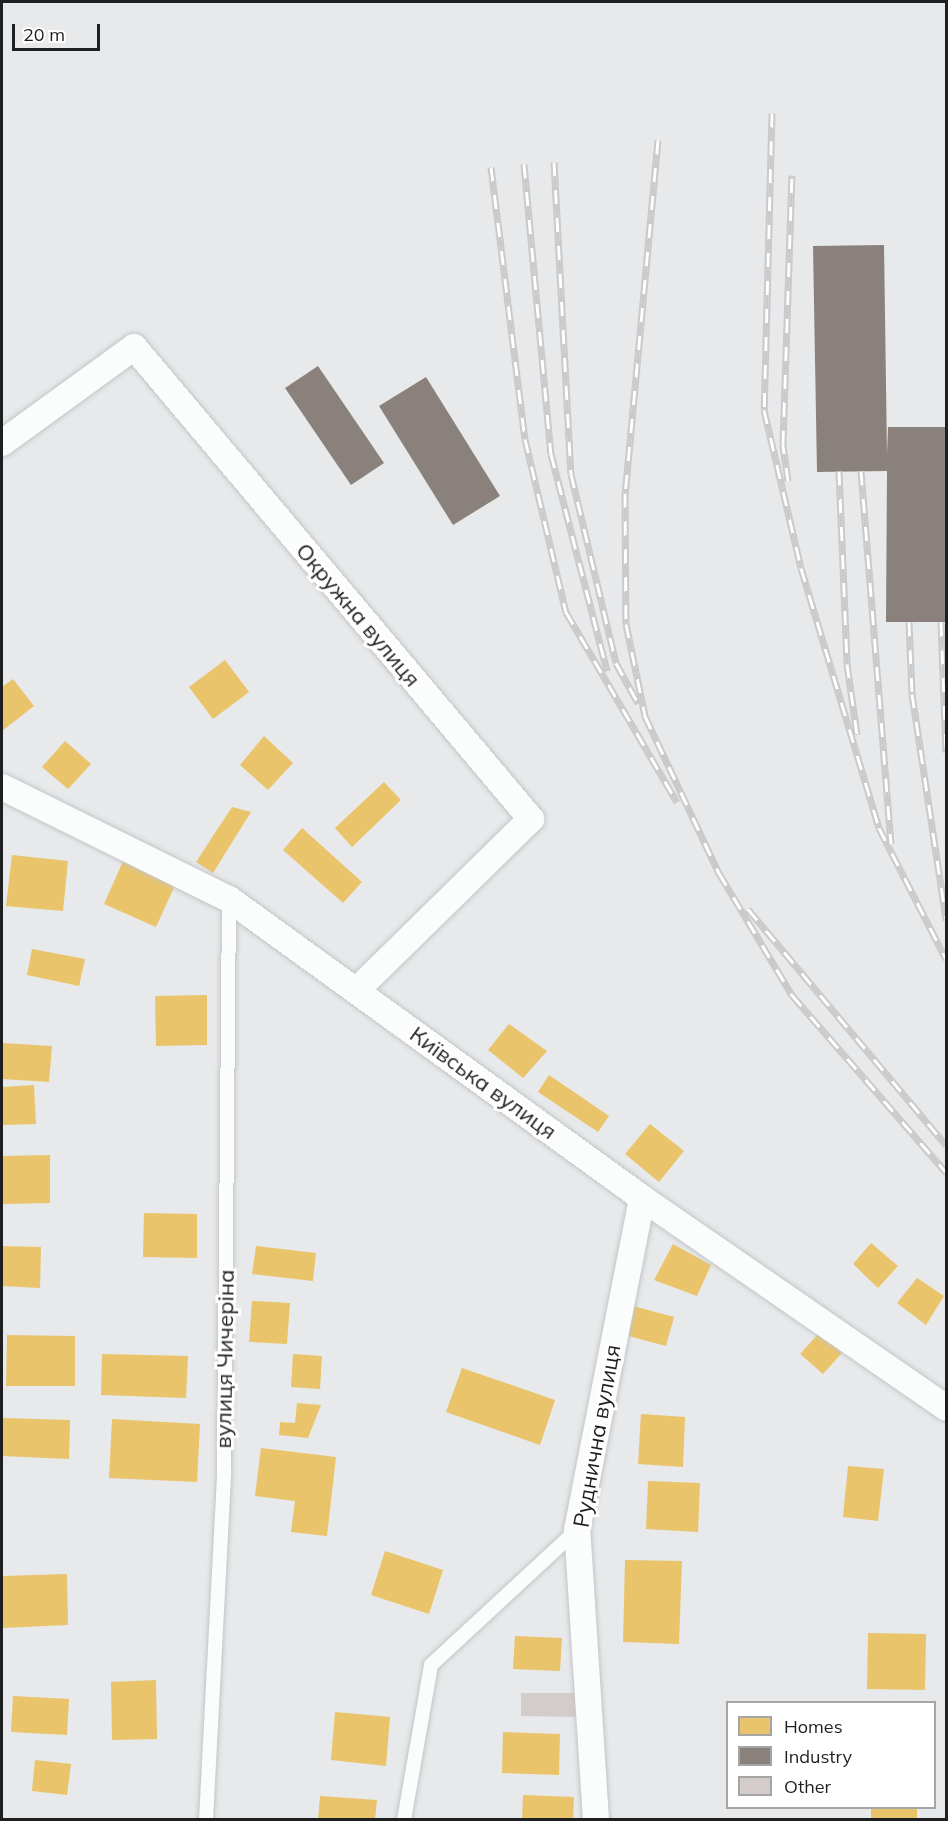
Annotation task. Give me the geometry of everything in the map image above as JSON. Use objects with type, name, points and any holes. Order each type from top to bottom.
[{"type":"street","name":"Окружна вулиця","points":[[2,443],[134,347],[531,819],[356,991]]},
{"type":"street","name":"Київська вулиця","points":[[2,787],[229,899],[642,1198],[946,1408]]},
{"type":"street","name":"Руднична вулиця","points":[[596,1820],[577,1530],[642,1198]]},
{"type":"lane","name":"вулиця Чичеріна","points":[[206,1820],[224,1471],[229,899]]},
{"type":"lane","points":[[404,1820],[431,1665],[577,1530]]},
{"type":"building: Homes","points":[[225,660],[249,692],[213,719],[189,687]]},
{"type":"building: Homes","points":[[13,679],[34,706],[2,731],[2,687]]},
{"type":"building: Homes","points":[[264,736],[293,763],[268,790],[240,765]]},
{"type":"building: Homes","points":[[65,741],[91,764],[68,789],[42,767]]},
{"type":"building: Homes","points":[[384,782],[401,800],[352,847],[335,828]]},
{"type":"building: Homes","points":[[232,807],[251,812],[213,873],[196,862]]},
{"type":"building: Homes","points":[[302,828],[362,882],[343,903],[283,850]]},
{"type":"building: Homes","points":[[12,855],[68,861],[63,911],[6,906]]},
{"type":"building: Homes","points":[[124,859],[176,883],[156,927],[104,904]]},
{"type":"building: Homes","points":[[32,949],[85,959],[79,986],[27,975]]},
{"type":"building: Homes","points":[[207,995],[207,1045],[156,1046],[155,996]]},
{"type":"building: Homes","points":[[509,1024],[547,1051],[523,1078],[488,1050]]},
{"type":"building: Homes","points":[[2,1043],[52,1046],[49,1082],[2,1079]]},
{"type":"building: Homes","points":[[549,1075],[609,1116],[598,1132],[538,1092]]},
{"type":"building: Homes","points":[[34,1085],[36,1124],[2,1125],[2,1087]]},
{"type":"building: Homes","points":[[650,1124],[684,1151],[659,1182],[625,1154]]},
{"type":"building: Homes","points":[[50,1155],[50,1203],[2,1204],[2,1156]]},
{"type":"building: Homes","points":[[144,1213],[197,1214],[197,1258],[143,1257]]},
{"type":"building: Homes","points":[[871,1243],[898,1266],[878,1288],[853,1264]]},
{"type":"building: Homes","points":[[673,1244],[711,1265],[697,1296],[654,1280]]},
{"type":"building: Homes","points":[[2,1246],[41,1247],[40,1288],[2,1286]]},
{"type":"building: Homes","points":[[256,1246],[316,1253],[313,1281],[252,1274]]},
{"type":"building: Homes","points":[[917,1278],[944,1296],[926,1325],[897,1303]]},
{"type":"building: Homes","points":[[252,1301],[290,1303],[287,1344],[249,1342]]},
{"type":"building: Homes","points":[[629,1305],[674,1317],[666,1346],[621,1334]]},
{"type":"building: Homes","points":[[820,1332],[842,1353],[823,1374],[800,1354]]},
{"type":"building: Homes","points":[[7,1335],[75,1336],[75,1386],[6,1386]]},
{"type":"building: Homes","points":[[102,1354],[188,1356],[186,1398],[101,1395]]},
{"type":"building: Homes","points":[[293,1354],[322,1356],[320,1389],[291,1387]]},
{"type":"building: Homes","points":[[462,1368],[555,1400],[540,1445],[446,1412]]},
{"type":"building: Homes","points":[[297,1403],[321,1405],[308,1438],[279,1435],[280,1422],[295,1423]]},
{"type":"building: Homes","points":[[641,1414],[685,1417],[683,1467],[638,1464]]},
{"type":"building: Homes","points":[[2,1418],[70,1420],[69,1459],[2,1456]]},
{"type":"building: Homes","points":[[112,1419],[200,1424],[197,1482],[109,1478]]},
{"type":"building: Homes","points":[[261,1448],[336,1457],[327,1536],[291,1532],[295,1501],[255,1496]]},
{"type":"building: Homes","points":[[848,1466],[884,1469],[878,1521],[843,1517]]},
{"type":"building: Homes","points":[[648,1481],[700,1483],[698,1532],[646,1529]]},
{"type":"building: Homes","points":[[385,1551],[443,1570],[429,1614],[371,1595]]},
{"type":"building: Homes","points":[[625,1560],[682,1561],[679,1644],[623,1642]]},
{"type":"building: Homes","points":[[67,1574],[68,1625],[2,1628],[2,1576]]},
{"type":"building: Homes","points":[[868,1633],[926,1634],[925,1690],[867,1689]]},
{"type":"building: Homes","points":[[515,1636],[562,1638],[560,1671],[513,1669]]},
{"type":"building: Homes","points":[[156,1680],[157,1739],[112,1740],[111,1682]]},
{"type":"building: Homes","points":[[13,1696],[69,1699],[67,1735],[11,1732]]},
{"type":"building: Homes","points":[[335,1712],[390,1717],[386,1766],[331,1760]]},
{"type":"building: Homes","points":[[503,1732],[560,1734],[559,1775],[502,1773]]},
{"type":"building: Homes","points":[[35,1760],[71,1764],[67,1795],[32,1791]]},
{"type":"building: Homes","points":[[523,1795],[574,1797],[573,1820],[522,1820]]},
{"type":"building: Homes","points":[[320,1796],[377,1800],[375,1820],[318,1820]]},
{"type":"building: Homes","points":[[871,1809],[917,1809],[917,1820],[871,1820]]},
{"type":"building: Industry","points":[[884,245],[887,454],[888,427],[946,427],[946,622],[886,622],[887,471],[817,472],[813,246]]},
{"type":"building: Industry","points":[[318,366],[384,463],[351,485],[285,388]]},
{"type":"building: Industry","points":[[426,377],[500,496],[453,525],[379,406]]},
{"type":"building: Other","points":[[521,1693],[575,1693],[575,1717],[521,1716]]},
{"type":"railway","points":[[772,113],[764,410],[801,568],[879,828],[946,959]]},
{"type":"railway","points":[[658,140],[625,493],[626,624],[645,716],[719,873],[792,995],[946,1172]]},
{"type":"railway","points":[[554,162],[571,474],[616,663],[638,703]]},
{"type":"railway","points":[[524,164],[551,454],[607,671]]},
{"type":"railway","points":[[491,167],[525,439],[566,612],[677,802]]},
{"type":"railway","points":[[788,481],[783,444],[792,175]]},
{"type":"railway","points":[[839,471],[847,664],[857,734]]},
{"type":"railway","points":[[861,471],[891,844]]},
{"type":"railway","points":[[909,622],[912,694],[946,920]]},
{"type":"railway","points":[[941,622],[946,752]]},
{"type":"railway","points":[[748,909],[946,1145]]}]
